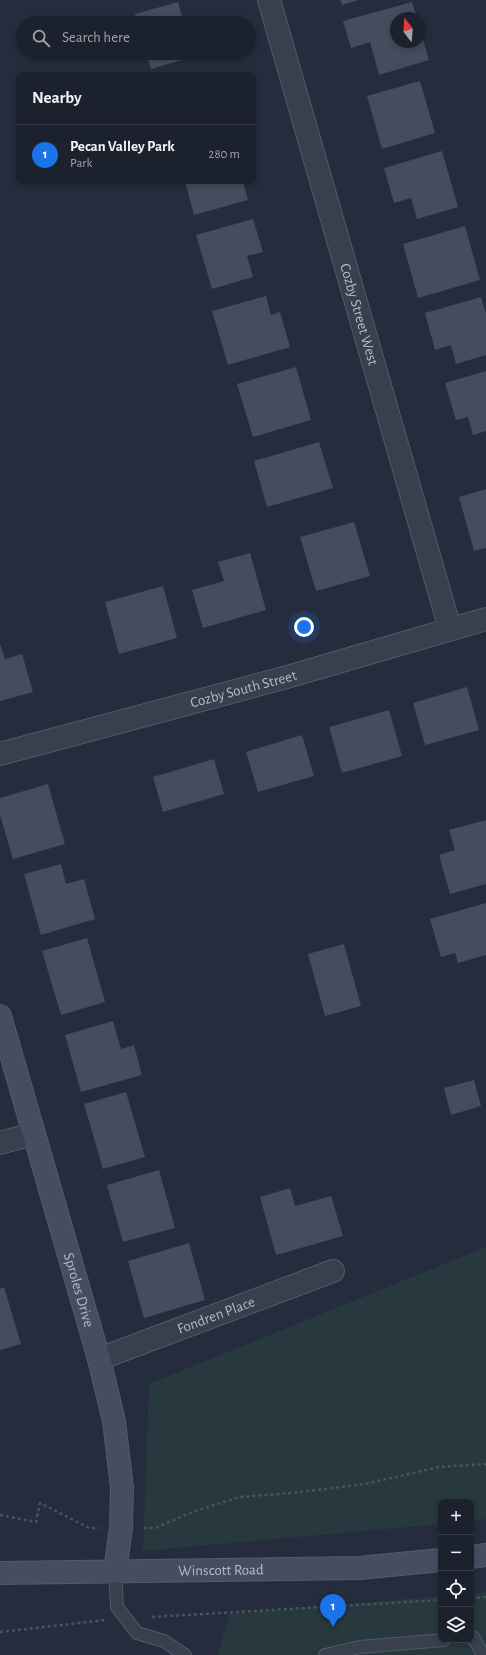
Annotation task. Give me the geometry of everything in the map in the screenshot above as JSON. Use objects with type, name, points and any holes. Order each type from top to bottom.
[{"type":"street","name":"Cozby Street West","points":[[269,0],[450,629]]},
{"type":"street","name":"Cozby South Street","points":[[0,754],[279,679],[486,619]]},
{"type":"street","name":"Sproles Drive","points":[[0,1016],[99,1359],[114,1421],[122,1488],[121,1528],[115,1571]]},
{"type":"street","points":[[0,1143],[33,1134]]},
{"type":"street","name":"Fondren Place","points":[[99,1359],[332,1270]]},
{"type":"street","points":[[474,1557],[486,1555]]},
{"type":"street","name":"Winscott Road","points":[[0,1573],[358,1568],[438,1560]]},
{"type":"lane","points":[[115,1571],[117,1607],[126,1619],[138,1633],[164,1641],[185,1655]]},
{"type":"lane","points":[[325,1655],[360,1647],[438,1640]]},
{"type":"lane","points":[[474,1640],[483,1655]]},
{"type":"path","points":[[0,1515],[36,1522],[40,1503],[89,1528],[155,1528],[195,1511],[240,1497],[292,1493],[365,1484],[439,1468],[486,1464]]},
{"type":"path","points":[[474,1598],[486,1597]]},
{"type":"path","points":[[0,1632],[126,1619],[438,1600]]},
{"type":"shaded area","points":[[486,1247],[486,1519],[474,1521],[474,1499],[438,1499],[438,1524],[143,1551],[149,1384]]},
{"type":"shaded area","points":[[486,1592],[486,1655],[218,1655],[229,1614],[438,1596],[438,1643],[474,1643],[474,1594]]},
{"type":"building","points":[[340,0],[359,0],[342,5]]},
{"type":"building","points":[[178,2],[182,16],[136,16],[135,14]]},
{"type":"building","points":[[412,2],[415,12],[390,12],[390,48],[426,48],[429,60],[379,75],[370,42],[351,48],[343,21]]},
{"type":"building","points":[[148,60],[182,60],[151,69]]},
{"type":"building","points":[[420,81],[435,133],[382,149],[367,96]]},
{"type":"building","points":[[442,151],[458,207],[417,219],[411,198],[394,203],[384,168]]},
{"type":"building","points":[[186,184],[244,184],[248,200],[194,215]]},
{"type":"building","points":[[253,219],[263,252],[247,256],[253,277],[212,289],[196,235]]},
{"type":"building","points":[[465,226],[480,280],[418,298],[403,244]]},
{"type":"building","points":[[266,296],[271,315],[280,312],[290,347],[228,365],[212,311]]},
{"type":"building","points":[[481,297],[486,313],[486,355],[456,364],[451,345],[435,350],[425,313]]},
{"type":"building","points":[[296,367],[311,420],[253,437],[237,384]]},
{"type":"building","points":[[486,371],[486,431],[473,435],[468,417],[456,420],[445,383]]},
{"type":"building","points":[[319,442],[333,488],[267,507],[254,461]]},
{"type":"building","points":[[486,489],[486,548],[474,551],[459,497]]},
{"type":"building","points":[[354,522],[370,576],[316,591],[300,537]]},
{"type":"building","points":[[250,553],[266,610],[203,628],[192,590],[224,581],[218,562]]},
{"type":"building","points":[[163,586],[177,638],[119,654],[105,602]]},
{"type":"building","points":[[0,644],[5,659],[22,654],[33,692],[0,701]]},
{"type":"building","points":[[467,687],[479,730],[425,745],[413,703]]},
{"type":"building","points":[[389,710],[402,756],[342,773],[329,727]]},
{"type":"building","points":[[302,735],[314,776],[258,792],[246,752]]},
{"type":"building","points":[[214,759],[224,794],[163,812],[153,777]]},
{"type":"building","points":[[48,784],[65,844],[13,859],[0,815],[0,798]]},
{"type":"building","points":[[486,820],[486,884],[450,894],[439,855],[455,850],[449,830]]},
{"type":"building","points":[[61,864],[66,884],[84,879],[95,919],[41,935],[24,874]]},
{"type":"building","points":[[486,903],[486,955],[458,963],[455,953],[441,957],[430,919]]},
{"type":"building","points":[[87,938],[105,1002],[61,1015],[42,951]]},
{"type":"building","points":[[344,944],[361,1006],[325,1016],[308,954]]},
{"type":"building","points":[[113,1021],[121,1049],[134,1045],[142,1075],[81,1092],[65,1035]]},
{"type":"building","points":[[474,1080],[481,1106],[451,1115],[444,1088]]},
{"type":"building","points":[[126,1092],[145,1157],[103,1169],[84,1104]]},
{"type":"building","points":[[159,1170],[175,1228],[123,1242],[107,1185]]},
{"type":"building","points":[[290,1188],[295,1206],[331,1196],[343,1236],[276,1255],[260,1197]]},
{"type":"building","points":[[189,1243],[205,1300],[144,1318],[128,1261]]},
{"type":"building","points":[[4,1287],[21,1344],[0,1350],[0,1289]]},
{"type":"place","name":"Pecan Valley Park","points":[[333,1627]]}]
